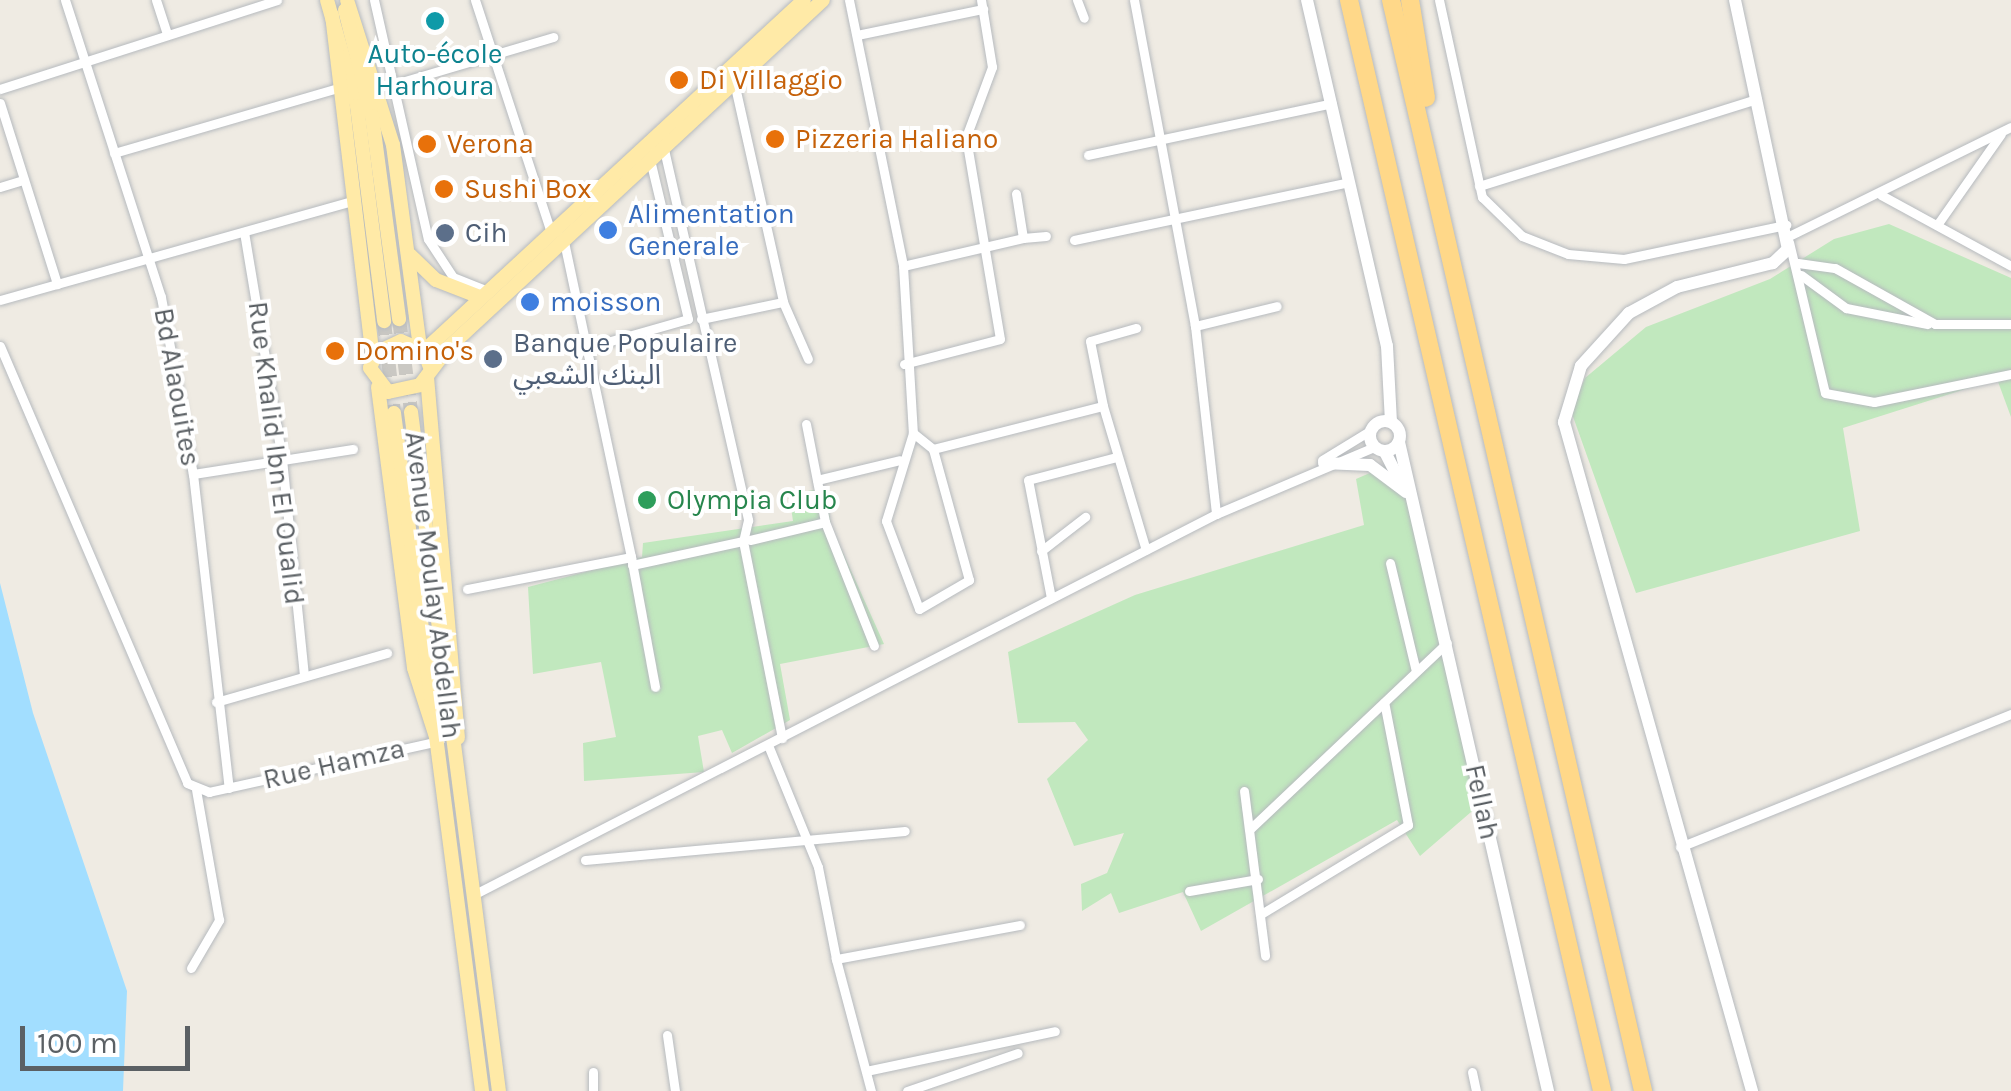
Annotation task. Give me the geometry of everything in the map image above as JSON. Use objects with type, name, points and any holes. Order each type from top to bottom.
[{"type":"highway","points":[[1349,0],[1602,1091]]},
{"type":"highway","points":[[1391,0],[1643,1091]]},
{"type":"highway","points":[[1410,0],[1450,251]]},
{"type":"main road","points":[[345,0],[375,71],[428,372]]},
{"type":"main road","points":[[330,7],[356,106],[392,320],[372,116],[345,0]]},
{"type":"main road","points":[[422,350],[647,153],[804,0]]},
{"type":"main road","points":[[661,140],[734,82],[824,0]]},
{"type":"main road","points":[[330,7],[378,387],[406,392],[557,232]]},
{"type":"main road","points":[[410,255],[436,280],[483,294]]},
{"type":"main road","points":[[373,357],[396,342],[422,350]]},
{"type":"main road","name":"Avenue Moulay Abdellah","points":[[428,372],[458,656],[455,758]]},
{"type":"main road","name":"Avenue Moulay Abdellah","points":[[378,387],[414,668],[440,741]]},
{"type":"main road","name":"Avenue Moulay Abdellah","points":[[411,412],[499,1091]]},
{"type":"main road","name":"Avenue Moulay Abdellah","points":[[394,413],[440,741],[482,1091]]},
{"type":"street","name":"Bd Alaouites","points":[[66,0],[149,261],[193,474],[216,702],[229,788]]},
{"type":"street","points":[[156,0],[166,34]]},
{"type":"street","points":[[224,0],[228,14]]},
{"type":"street","points":[[0,89],[278,0]]},
{"type":"street","points":[[374,0],[398,84],[432,248],[459,282],[483,294]]},
{"type":"street","points":[[475,0],[557,232],[632,561],[655,687]]},
{"type":"street","points":[[848,0],[904,266],[904,364],[913,434],[895,473],[886,528],[918,609],[969,580],[933,449],[913,434]]},
{"type":"street","points":[[1077,0],[1084,18]]},
{"type":"street","points":[[1134,0],[1163,135],[1195,326],[1216,514]]},
{"type":"street","points":[[473,894],[1318,465],[1371,430],[1391,422],[1387,346],[1307,0]]},
{"type":"street","points":[[1439,0],[1478,186],[1522,236],[1586,256],[1637,258],[1788,234],[1881,195],[2007,129]]},
{"type":"street","points":[[1735,0],[1788,234],[1832,398],[1874,402],[2011,374]]},
{"type":"street","points":[[857,35],[982,4],[992,67],[966,130],[1000,339],[904,364]]},
{"type":"street","points":[[398,84],[553,38]]},
{"type":"street","points":[[734,82],[783,302],[808,360]]},
{"type":"street","points":[[114,153],[338,88]]},
{"type":"street","points":[[1478,186],[1758,98]]},
{"type":"street","points":[[0,103],[57,284]]},
{"type":"street","points":[[1088,155],[1163,135],[1332,103]]},
{"type":"street","points":[[1936,225],[2007,129]]},
{"type":"street","points":[[661,140],[747,541],[782,738]]},
{"type":"street","points":[[586,348],[688,320],[647,153]]},
{"type":"street","points":[[0,187],[23,180]]},
{"type":"street","points":[[1074,240],[1177,223],[1349,182]]},
{"type":"street","points":[[1016,194],[1023,238]]},
{"type":"street","points":[[1881,195],[2011,266]]},
{"type":"street","points":[[0,300],[354,200]]},
{"type":"street","name":"Rue Khalid Ibn El Oualid","points":[[244,232],[282,459],[304,674]]},
{"type":"street","points":[[1752,1091],[1677,848],[1565,412],[1581,366],[1630,313],[1677,287],[1773,263],[1788,234]]},
{"type":"street","points":[[904,266],[1046,236]]},
{"type":"street","points":[[1798,263],[1835,268],[1935,324]]},
{"type":"street","points":[[1801,275],[1846,308],[1935,324],[2011,324]]},
{"type":"street","points":[[701,319],[783,302]]},
{"type":"street","points":[[1195,326],[1277,306]]},
{"type":"street","points":[[1136,328],[1090,341],[1116,457],[1146,550]]},
{"type":"street","points":[[0,346],[196,790],[219,920],[191,968]]},
{"type":"street","points":[[933,449],[1103,406]]},
{"type":"street","name":"Fellah","points":[[1391,422],[1400,442],[1449,641],[1548,1091]]},
{"type":"street","points":[[806,424],[825,522],[874,646]]},
{"type":"street","name":"Fellah","points":[[1371,430],[1417,514]]},
{"type":"street","points":[[1318,465],[1400,442]]},
{"type":"street","points":[[193,474],[353,449]]},
{"type":"street","points":[[1052,598],[1028,480],[1116,457]]},
{"type":"street","points":[[817,480],[900,460]]},
{"type":"street","points":[[1318,465],[1370,465],[1406,492]]},
{"type":"street","points":[[1040,551],[1085,517]]},
{"type":"street","points":[[467,588],[747,541],[825,522]]},
{"type":"street","points":[[1390,563],[1416,671]]},
{"type":"street","points":[[1250,829],[1449,641]]},
{"type":"street","points":[[216,702],[304,674],[387,654]]},
{"type":"street","points":[[1261,914],[1408,825],[1384,702]]},
{"type":"street","points":[[1677,848],[2011,714]]},
{"type":"street","name":"Rue Hamza","points":[[196,790],[229,788],[440,741]]},
{"type":"street","points":[[768,745],[828,900],[836,959],[871,1091]]},
{"type":"street","points":[[1244,791],[1258,879],[1264,956]]},
{"type":"street","points":[[585,860],[905,830]]},
{"type":"street","points":[[1189,891],[1258,879]]},
{"type":"street","points":[[836,959],[1020,925]]},
{"type":"street","points":[[866,1071],[1054,1031]]},
{"type":"street","points":[[667,1035],[675,1091]]},
{"type":"street","points":[[907,1091],[1018,1053]]},
{"type":"street","points":[[593,1072],[593,1091]]},
{"type":"street","points":[[1472,1072],[1476,1091]]},
{"type":"green space","points":[[1889,224],[2011,278],[2011,417],[1997,379],[1843,428],[1860,531],[1636,593],[1571,411],[1585,378],[1646,327],[1770,279],[1834,239]]},
{"type":"green space","points":[[1404,458],[1478,806],[1420,856],[1397,820],[1201,931],[1183,892],[1119,913],[1111,893],[1082,911],[1081,884],[1107,873],[1124,833],[1074,846],[1047,779],[1088,740],[1075,722],[1018,723],[1008,652],[1135,595],[1364,525],[1356,479]]},
{"type":"green space","points":[[826,488],[831,526],[884,644],[780,664],[790,720],[732,753],[722,730],[698,736],[704,772],[584,781],[583,743],[616,737],[601,662],[533,674],[528,587],[642,557],[643,543],[793,521],[789,494]]},
{"type":"water","points":[[0,583],[33,713],[127,991],[123,1091],[0,1091]]},
{"type":"tunnel","points":[[399,319],[411,412]]},
{"type":"tunnel","points":[[384,321],[394,413]]},
{"type":"place","name":"Auto-école Harhoura","points":[[435,21]]},
{"type":"place","name":"Di Villaggio","points":[[679,80]]},
{"type":"place","name":"Pizzeria Haliano","points":[[775,139]]},
{"type":"place","name":"Verona","points":[[427,144]]},
{"type":"place","name":"Sushi Box","points":[[444,189]]},
{"type":"place","name":"Alimentation Generale","points":[[608,230]]},
{"type":"place","name":"Cih","points":[[445,233]]},
{"type":"place","name":"moisson","points":[[530,302]]},
{"type":"place","name":"Domino's","points":[[335,351]]},
{"type":"place","name":"Banque Populaire البنك الشعبي","points":[[493,359]]},
{"type":"place","name":"Olympia Club","points":[[647,500]]}]
